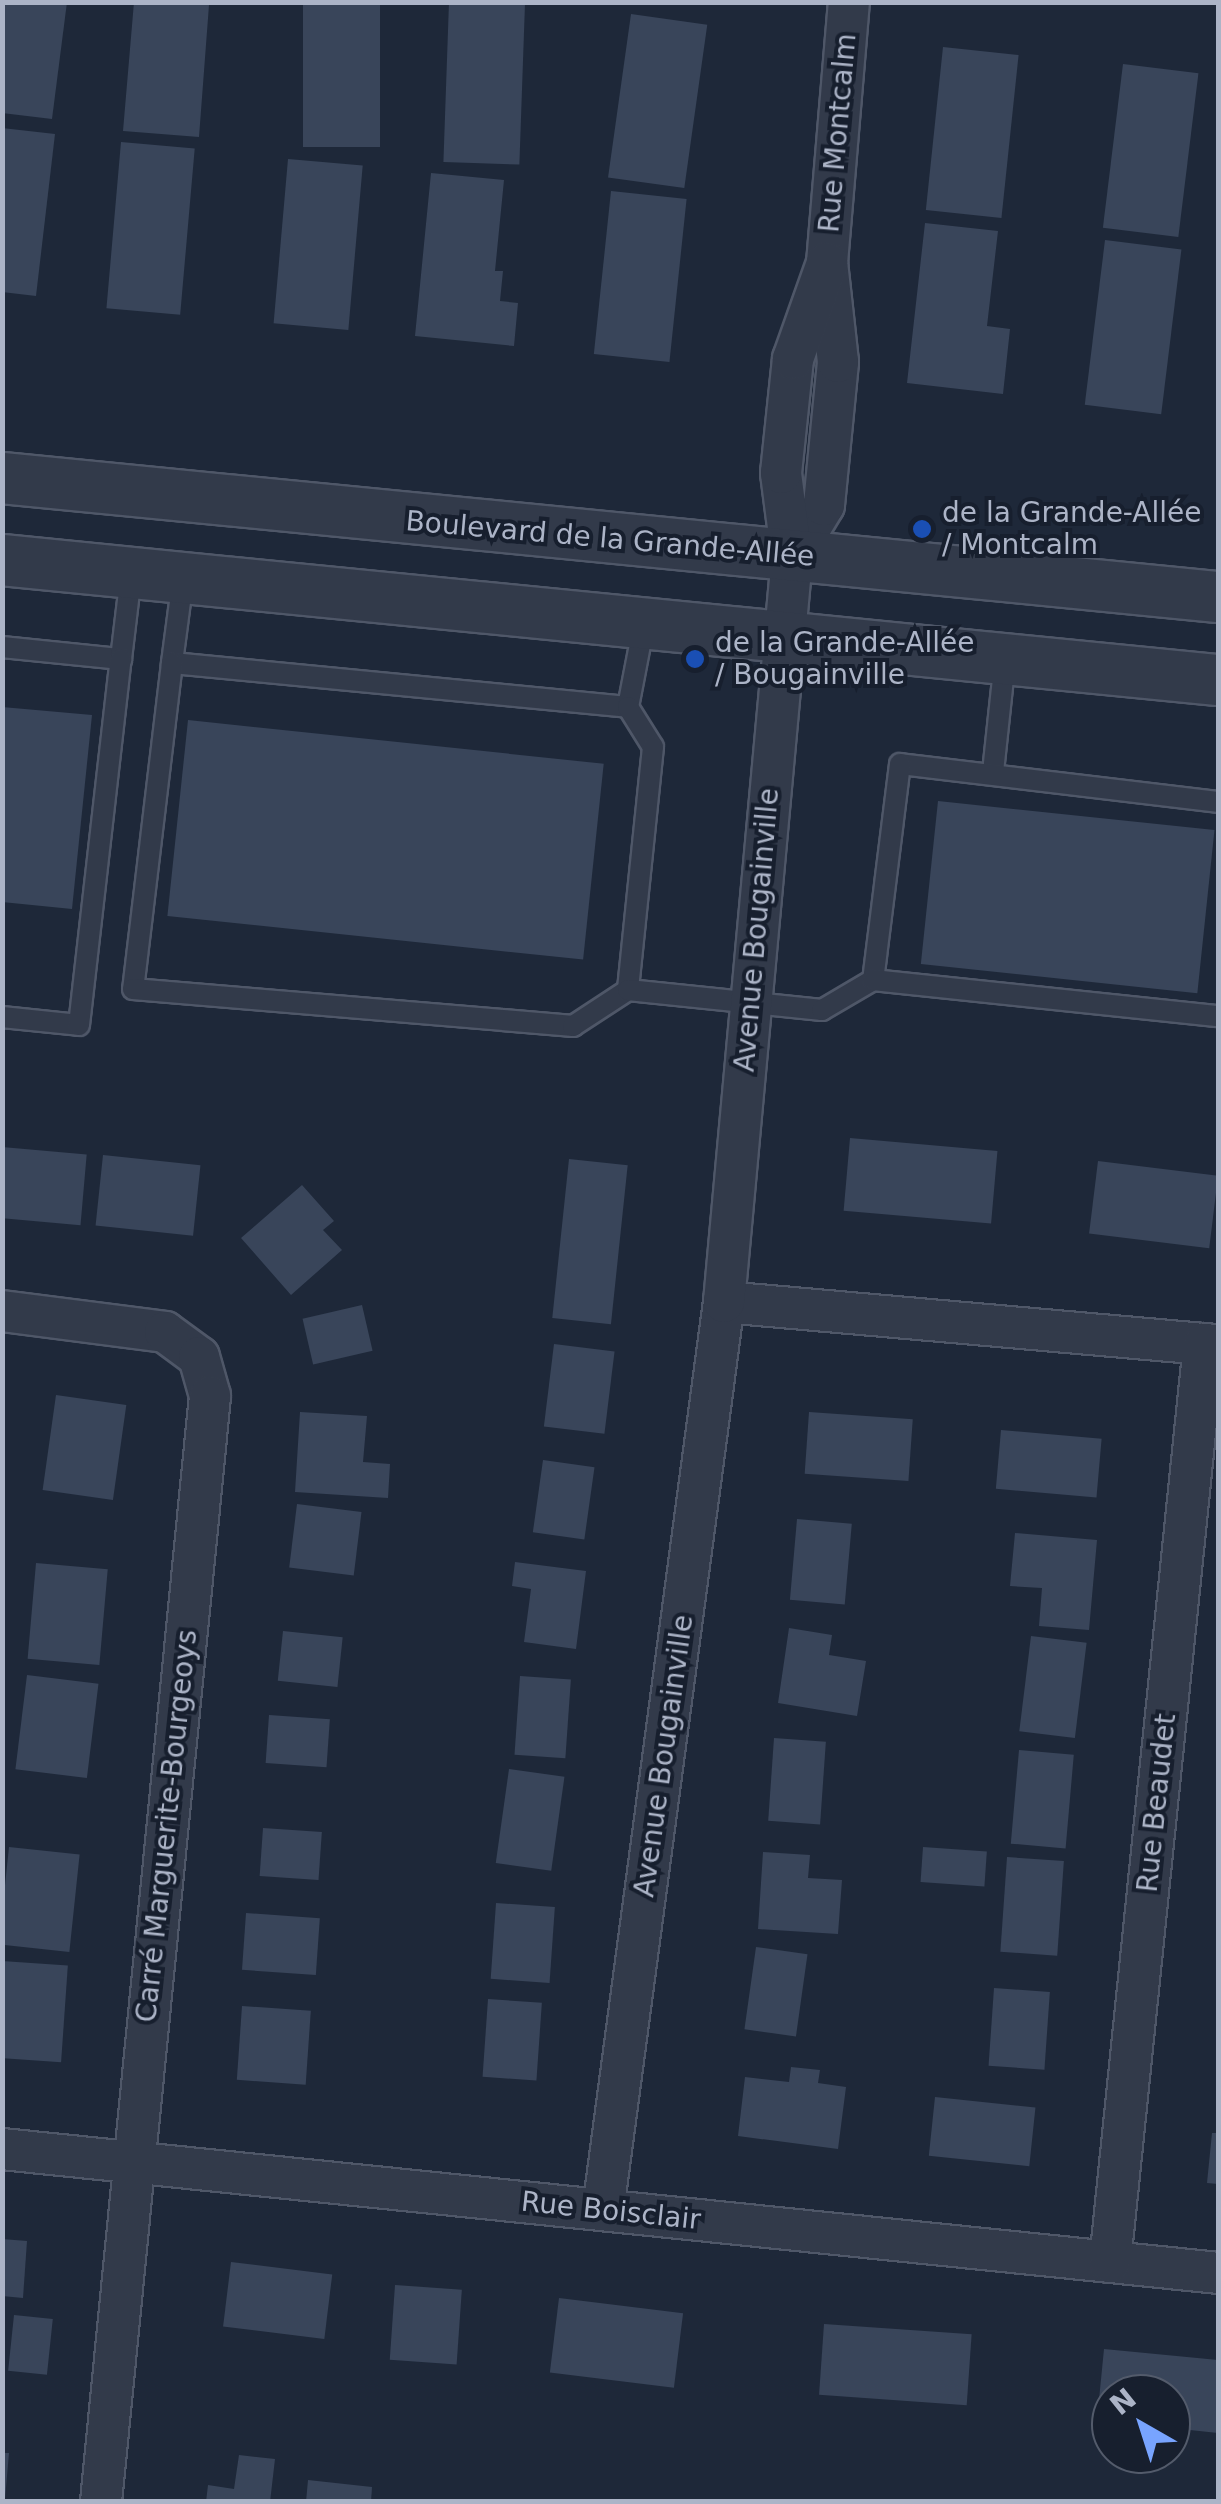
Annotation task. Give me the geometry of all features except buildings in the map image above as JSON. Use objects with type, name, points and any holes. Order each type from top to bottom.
[{"type":"street","name":"Rue Montcalm","points":[[792,558],[824,506],[838,362],[827,263],[849,2]]},
{"type":"street","name":"Boulevard de la Grande-Allée","points":[[2,478],[1218,597]]},
{"type":"street","name":"Avenue Bougainville","points":[[603,2210],[724,1302],[792,558]]},
{"type":"street","points":[[2,560],[1218,680]]},
{"type":"street","points":[[724,1302],[1211,1345]]},
{"type":"street","name":"Carré Marguerite-Bourgeoys","points":[[2,1311],[165,1332],[200,1357],[210,1396],[101,2502]]},
{"type":"street","name":"Rue Beaudet","points":[[1110,2262],[1211,1345]]},
{"type":"street","name":"Rue Boisclair","points":[[2,2149],[1218,2273]]},
{"type":"lane","points":[[2,1017],[79,1025],[131,572]]},
{"type":"lane","points":[[183,578],[132,990],[573,1026],[628,990],[822,1010],[873,980],[1218,1016]]},
{"type":"lane","points":[[628,990],[653,746],[628,707],[644,624]]},
{"type":"lane","points":[[2,647],[121,659]]},
{"type":"lane","points":[[993,772],[1006,659]]},
{"type":"lane","points":[[172,664],[628,707]]},
{"type":"lane","points":[[873,980],[900,764],[993,772],[1218,802]]},
{"type":"place","name":"de la Grande-Allée / Montcalm","points":[[922,529]]},
{"type":"place","name":"de la Grande-Allée / Bougainville","points":[[695,659]]}]
